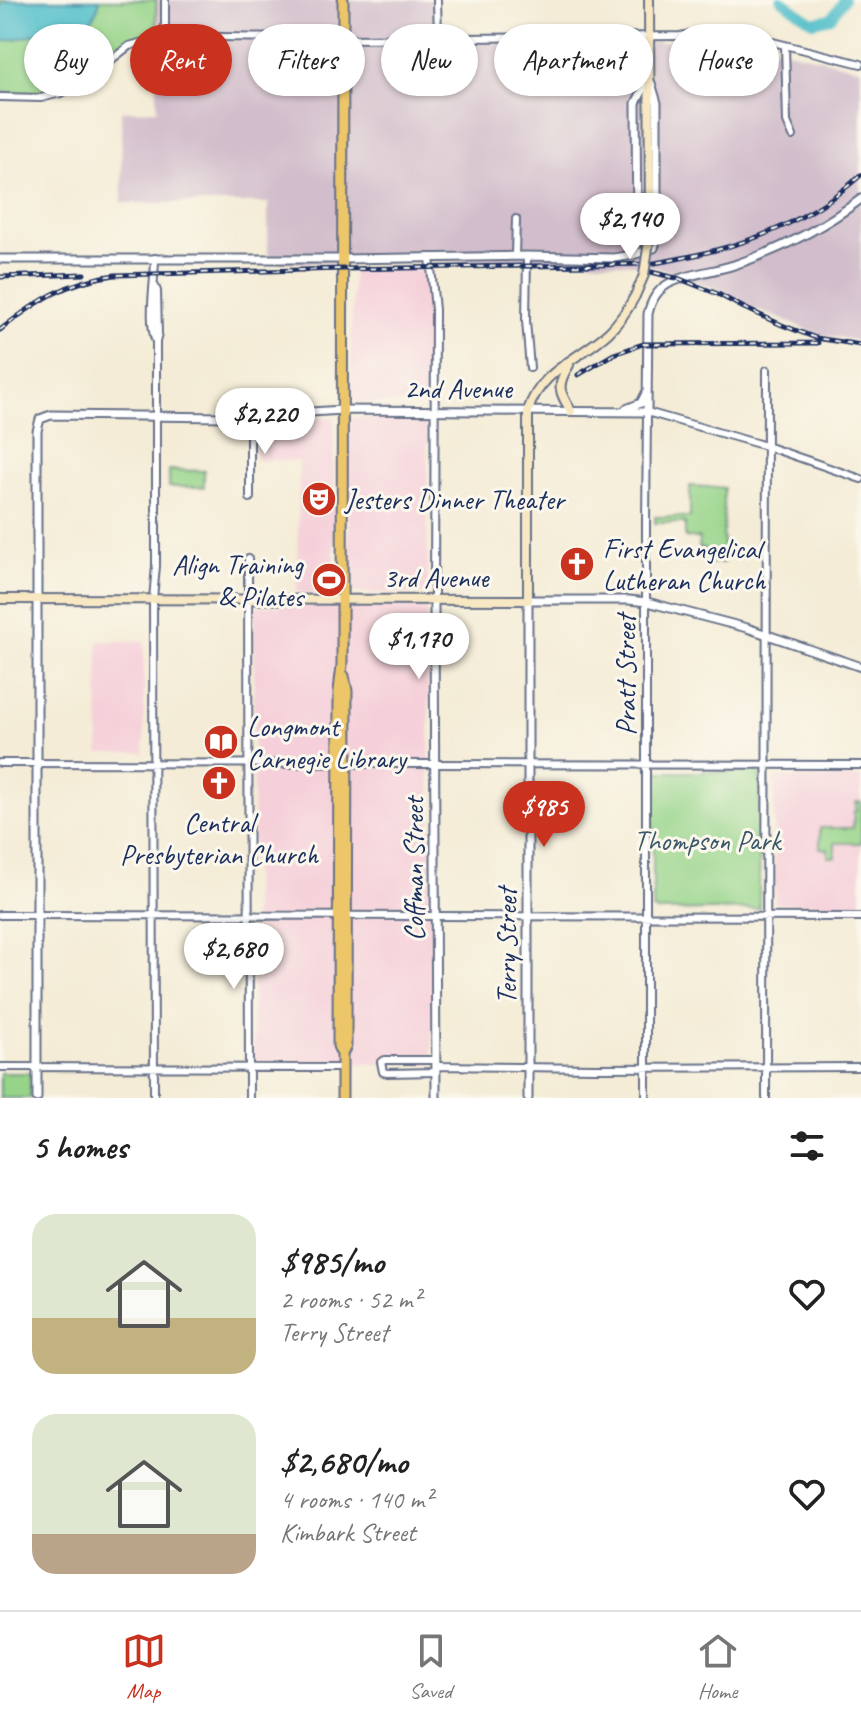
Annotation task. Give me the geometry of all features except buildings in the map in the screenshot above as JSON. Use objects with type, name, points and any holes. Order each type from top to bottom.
[{"type":"highway","points":[[343,0],[343,24]]},
{"type":"highway","points":[[342,1098],[342,1054],[346,1046],[343,764],[347,691],[342,665],[343,96]]},
{"type":"main road","points":[[649,0],[649,24]]},
{"type":"main road","points":[[528,411],[543,382],[618,323],[644,275],[650,234],[649,96]]},
{"type":"main road","points":[[571,411],[560,386],[564,372],[576,357]]},
{"type":"main road","name":"Terry Street","points":[[528,411],[528,600]]},
{"type":"main road","name":"3rd Avenue","points":[[0,599],[528,600]]},
{"type":"street","points":[[165,0],[165,24]]},
{"type":"street","points":[[437,0],[438,24]]},
{"type":"street","points":[[653,37],[724,30],[861,64]]},
{"type":"street","points":[[785,45],[787,122],[793,136]]},
{"type":"street","points":[[0,97],[41,98],[61,93],[80,84],[130,46]]},
{"type":"street","points":[[0,259],[515,256],[527,261],[623,257],[650,251],[656,242],[657,103],[653,90]]},
{"type":"street","points":[[623,257],[637,246],[636,103],[640,96]]},
{"type":"street","name":"Pratt Street","points":[[646,1098],[648,314],[652,300],[660,289],[680,279],[773,251],[832,219],[861,199]]},
{"type":"street","points":[[515,256],[516,219]]},
{"type":"street","name":"Coffman Street","points":[[430,257],[435,310],[436,1098]]},
{"type":"street","points":[[154,1098],[156,342],[152,291],[155,286],[155,258]]},
{"type":"street","points":[[527,261],[526,321],[530,368]]},
{"type":"street","points":[[766,1098],[767,370]]},
{"type":"street","points":[[618,411],[641,403],[648,383]]},
{"type":"street","name":"2nd Avenue","points":[[37,599],[37,431],[38,423],[44,416],[250,416],[343,410],[647,412],[766,446],[861,479]]},
{"type":"street","points":[[250,416],[250,498]]},
{"type":"street","points":[[248,559],[249,1098]]},
{"type":"street","points":[[37,599],[37,1098]]},
{"type":"street","name":"3rd Avenue","points":[[528,600],[647,602],[767,634],[861,667]]},
{"type":"street","name":"Terry Street","points":[[528,600],[528,1098]]},
{"type":"street","points":[[0,763],[861,765]]},
{"type":"street","points":[[0,915],[861,917]]},
{"type":"street","points":[[436,1066],[387,1073],[383,1072],[381,1062],[528,1067],[861,1067]]},
{"type":"street","points":[[0,1067],[342,1068]]},
{"type":"shaded area","points":[[156,0],[433,0],[434,24],[381,24],[381,96],[478,96],[478,42],[494,42],[494,96],[653,96],[653,42],[669,42],[669,96],[779,96],[779,49],[861,69],[861,341],[818,334],[746,305],[720,290],[660,268],[568,260],[268,263],[268,203],[122,203],[121,111],[157,110],[157,96],[232,96],[232,24],[156,24]]},
{"type":"shaded area","points":[[353,270],[423,270],[430,298],[430,394],[427,403],[358,403],[350,394]]},
{"type":"shaded area","points":[[427,415],[428,594],[349,592],[348,417]]},
{"type":"shaded area","points":[[334,418],[334,593],[301,593],[297,592],[299,461],[256,460],[256,419]]},
{"type":"shaded area","points":[[254,606],[427,606],[432,1064],[253,1064]]},
{"type":"shaded area","points":[[98,641],[144,641],[144,753],[99,753]]},
{"type":"shaded area","points":[[774,777],[861,777],[861,905],[775,904]]},
{"type":"green space","points":[[0,0],[156,0],[156,24],[130,24],[130,40],[114,47],[114,24],[24,24],[24,93],[0,92]]},
{"type":"green space","points":[[169,470],[204,471],[204,487],[169,487]]},
{"type":"green space","points":[[690,486],[724,488],[723,563],[705,563],[705,549],[699,549],[699,538],[685,538],[685,523],[655,523],[655,517],[690,517]]},
{"type":"green space","name":"Thompson Park","points":[[653,772],[760,774],[759,909],[653,909]]},
{"type":"green space","points":[[856,802],[861,802],[861,843],[835,843],[835,857],[828,857],[828,849],[820,848],[820,828],[853,828]]},
{"type":"green space","points":[[0,1073],[30,1073],[30,1098],[0,1098]]},
{"type":"water","points":[[9,0],[100,0],[87,24],[24,24],[24,37],[0,41],[0,5]]},
{"type":"waterway","points":[[781,0],[813,22],[831,18],[844,0]]},
{"type":"railway","points":[[0,330],[67,287],[115,275],[649,264],[679,259],[735,245],[788,224],[861,175]]},
{"type":"railway","points":[[643,270],[680,279],[816,338],[861,345]]},
{"type":"railway","points":[[0,277],[84,274]]},
{"type":"railway","points":[[578,375],[614,354],[643,344],[818,343]]},
{"type":"place","name":"Jesters Dinner Theater","points":[[319,499]]},
{"type":"place","name":"First Evangelical Lutheran Church","points":[[577,564]]},
{"type":"place","name":"Align Training & Pilates","points":[[329,580]]},
{"type":"place","name":"Longmont Carnegie Library","points":[[221,742]]},
{"type":"place","name":"Central Presbyterian Church","points":[[219,783]]}]
